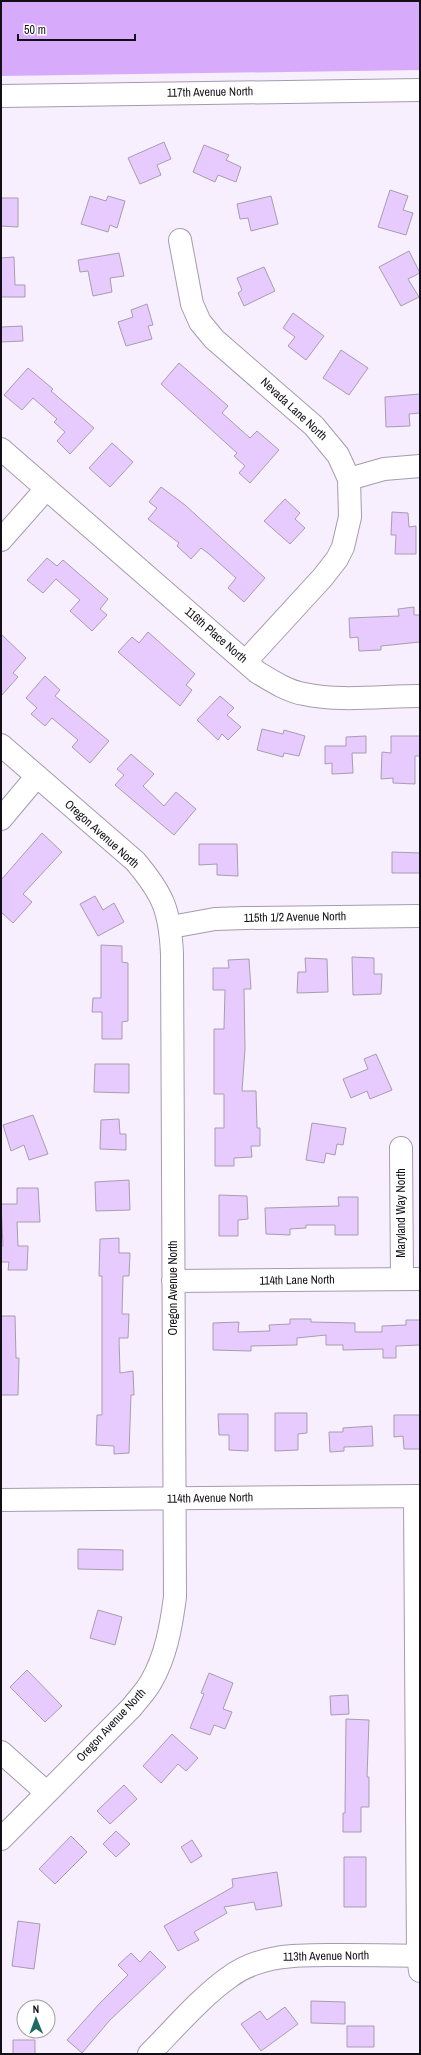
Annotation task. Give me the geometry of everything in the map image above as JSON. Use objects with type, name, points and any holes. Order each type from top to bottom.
[{"type":"street","name":"117th Avenue North","points":[[1,96],[420,90]]},
{"type":"street","name":"Nevada Lane North","points":[[180,240],[192,304],[200,322],[214,339],[314,426],[338,455],[349,479],[350,517],[343,547],[337,559],[323,577],[246,662]]},
{"type":"street","points":[[1,449],[46,489],[1,540]]},
{"type":"street","points":[[349,479],[384,469],[420,466]]},
{"type":"street","name":"116th Place North","points":[[46,489],[257,672],[277,685],[303,694],[328,697],[420,696]]},
{"type":"street","name":"Oregon Avenue North","points":[[1,744],[135,861],[152,882],[169,917],[171,927],[175,1597],[171,1627],[163,1656],[151,1683],[132,1706],[1,1839]]},
{"type":"street","points":[[1,819],[37,776]]},
{"type":"street","name":"115th 1/2 Avenue North","points":[[171,927],[215,919],[420,916]]},
{"type":"street","name":"Maryland Way North","points":[[401,1148],[411,1279]]},
{"type":"street","name":"114th Lane North","points":[[173,1281],[411,1279]]},
{"type":"street","points":[[417,1496],[419,1964]]},
{"type":"street","name":"114th Avenue North","points":[[1,1500],[417,1496]]},
{"type":"street","points":[[1,1752],[46,1792]]},
{"type":"street","name":"113th Avenue North","points":[[149,2054],[228,1977],[251,1965],[274,1957],[298,1955],[419,1964]]},
{"type":"shaded area","points":[[1,1],[420,1],[420,70],[1,76]]},
{"type":"building","points":[[164,142],[171,159],[157,165],[161,175],[140,184],[128,158]]},
{"type":"building","points":[[204,145],[229,155],[226,160],[241,167],[236,182],[218,175],[215,182],[193,172]]},
{"type":"building","points":[[390,190],[408,196],[403,210],[413,213],[406,235],[378,227]]},
{"type":"building","points":[[90,196],[106,201],[108,196],[125,201],[117,228],[110,225],[108,232],[81,224]]},
{"type":"building","points":[[271,196],[278,224],[251,231],[248,218],[240,219],[237,204]]},
{"type":"building","points":[[1,198],[18,198],[18,227],[1,226]]},
{"type":"building","points":[[409,251],[420,273],[408,279],[419,297],[401,306],[379,267]]},
{"type":"building","points":[[119,253],[124,276],[110,278],[112,292],[93,296],[88,271],[80,272],[78,260]]},
{"type":"building","points":[[14,257],[15,285],[25,285],[25,297],[1,297],[1,258]]},
{"type":"building","points":[[264,267],[275,291],[244,306],[238,293],[242,290],[237,278]]},
{"type":"building","points":[[147,304],[153,325],[148,326],[152,339],[126,346],[118,322],[133,317],[131,310]]},
{"type":"building","points":[[293,313],[324,336],[306,360],[288,346],[295,337],[283,328]]},
{"type":"building","points":[[22,326],[23,341],[1,342],[1,327]]},
{"type":"building","points":[[341,350],[368,368],[349,395],[323,378]]},
{"type":"building","points":[[179,363],[228,406],[222,413],[250,438],[257,431],[279,450],[250,483],[239,473],[245,466],[234,456],[237,453],[161,384]]},
{"type":"building","points":[[28,368],[53,389],[51,391],[94,428],[70,454],[57,441],[65,432],[54,422],[57,419],[33,398],[22,410],[4,395]]},
{"type":"building","points":[[420,394],[420,413],[409,414],[410,426],[386,427],[385,397]]},
{"type":"building","points":[[112,443],[133,462],[110,487],[89,468]]},
{"type":"building","points":[[161,487],[185,505],[265,578],[244,602],[228,588],[236,578],[209,554],[201,548],[191,559],[177,546],[179,543],[148,519],[157,508],[149,502]]},
{"type":"building","points":[[285,499],[300,513],[295,519],[305,528],[290,544],[264,521]]},
{"type":"building","points":[[392,512],[408,513],[409,527],[416,526],[416,554],[395,554],[396,535],[391,535]]},
{"type":"building","points":[[47,558],[57,566],[63,560],[108,599],[100,609],[107,615],[92,631],[70,611],[80,600],[56,579],[43,593],[27,580]]},
{"type":"building","points":[[414,607],[414,615],[420,615],[420,642],[381,646],[381,650],[359,651],[358,637],[350,638],[349,618],[399,616],[398,609]]},
{"type":"building","points":[[148,632],[195,674],[186,685],[192,690],[180,706],[118,652],[132,637],[139,643]]},
{"type":"building","points":[[1,634],[26,658],[13,673],[18,677],[1,696]]},
{"type":"building","points":[[45,676],[60,690],[55,696],[109,741],[90,763],[72,747],[78,740],[52,718],[45,726],[31,714],[37,708],[26,698]]},
{"type":"building","points":[[220,696],[234,708],[227,715],[241,727],[228,740],[222,734],[218,740],[197,720]]},
{"type":"building","points":[[262,729],[283,734],[284,730],[305,736],[299,756],[284,753],[283,757],[257,750]]},
{"type":"building","points":[[366,736],[366,753],[352,753],[353,773],[332,774],[332,763],[325,764],[325,746],[346,746],[346,737]]},
{"type":"building","points":[[391,736],[420,736],[420,756],[415,756],[415,784],[393,783],[393,778],[381,779],[382,752],[391,753]]},
{"type":"building","points":[[131,754],[154,774],[143,786],[164,806],[176,792],[196,809],[174,835],[115,785],[124,775],[117,769]]},
{"type":"building","points":[[42,833],[62,852],[23,894],[32,902],[13,923],[1,912],[1,880]]},
{"type":"building","points":[[199,844],[237,844],[238,876],[217,875],[217,864],[199,865]]},
{"type":"building","points":[[392,852],[420,853],[420,873],[392,873]]},
{"type":"building","points":[[95,896],[103,910],[114,903],[124,922],[98,936],[80,904]]},
{"type":"building","points":[[101,945],[122,946],[122,962],[128,963],[128,1021],[122,1022],[122,1039],[102,1039],[102,1012],[92,1012],[93,998],[101,998]]},
{"type":"building","points":[[352,957],[374,958],[374,974],[382,974],[381,994],[353,995]]},
{"type":"building","points":[[305,958],[327,959],[328,992],[297,993],[298,972],[306,972]]},
{"type":"building","points":[[249,959],[251,989],[244,989],[245,1049],[242,1091],[256,1091],[257,1128],[260,1128],[260,1146],[251,1146],[252,1157],[234,1158],[234,1166],[215,1166],[215,1128],[224,1128],[224,1094],[214,1094],[214,1029],[224,1029],[225,990],[213,990],[213,968],[229,968],[228,960]]},
{"type":"building","points":[[376,1054],[392,1090],[370,1099],[367,1091],[351,1098],[343,1079],[368,1069],[364,1059]]},
{"type":"building","points":[[95,1064],[129,1064],[129,1093],[94,1092]]},
{"type":"building","points":[[33,1115],[48,1154],[29,1160],[24,1145],[11,1151],[3,1125]]},
{"type":"building","points":[[119,1119],[120,1134],[126,1134],[126,1150],[100,1149],[101,1120]]},
{"type":"building","points":[[312,1123],[346,1128],[343,1145],[337,1144],[335,1155],[326,1153],[324,1163],[306,1160]]},
{"type":"building","points":[[129,1180],[130,1210],[96,1211],[95,1182]]},
{"type":"building","points":[[17,1188],[38,1188],[40,1222],[17,1222],[18,1246],[28,1246],[27,1270],[8,1270],[9,1262],[1,1262],[1,1246],[3,1246],[1,1204],[17,1204]]},
{"type":"building","points":[[219,1195],[247,1196],[248,1219],[238,1220],[238,1236],[219,1236]]},
{"type":"building","points":[[338,1197],[358,1197],[358,1235],[335,1235],[335,1225],[306,1225],[306,1228],[290,1229],[290,1235],[266,1234],[265,1208],[339,1206]]},
{"type":"building","points":[[119,1238],[119,1253],[130,1253],[129,1276],[123,1276],[122,1314],[129,1314],[128,1338],[119,1338],[120,1373],[133,1371],[134,1395],[131,1395],[129,1453],[114,1454],[114,1446],[96,1445],[97,1415],[102,1415],[102,1276],[99,1276],[100,1239]]},
{"type":"building","points":[[1,1316],[15,1316],[16,1358],[19,1358],[18,1395],[1,1395]]},
{"type":"building","points":[[290,1319],[311,1319],[311,1322],[355,1323],[355,1332],[382,1332],[382,1326],[406,1325],[406,1320],[420,1320],[420,1345],[396,1346],[396,1358],[383,1358],[383,1349],[343,1350],[343,1345],[326,1345],[326,1335],[297,1338],[297,1345],[251,1346],[251,1351],[213,1350],[213,1323],[239,1322],[238,1332],[270,1331],[269,1325],[290,1324]]},
{"type":"building","points":[[275,1413],[307,1413],[307,1433],[298,1434],[298,1450],[275,1451]]},
{"type":"building","points":[[218,1414],[248,1414],[248,1451],[229,1450],[229,1435],[219,1435]]},
{"type":"building","points":[[394,1415],[420,1415],[420,1449],[404,1449],[403,1436],[394,1437]]},
{"type":"building","points":[[372,1426],[373,1446],[344,1447],[344,1451],[330,1452],[329,1432],[343,1432],[343,1428]]},
{"type":"building","points":[[78,1549],[123,1550],[123,1570],[78,1569]]},
{"type":"building","points":[[98,1610],[122,1617],[115,1645],[90,1638]]},
{"type":"building","points":[[27,1670],[62,1706],[45,1722],[10,1687]]},
{"type":"building","points":[[209,1673],[233,1683],[223,1709],[232,1712],[225,1729],[214,1725],[210,1735],[190,1728],[204,1694],[201,1693]]},
{"type":"building","points":[[348,1695],[349,1714],[331,1715],[330,1696]]},
{"type":"building","points":[[346,1719],[369,1720],[367,1777],[369,1777],[369,1807],[361,1807],[361,1832],[343,1832],[343,1813],[345,1813]]},
{"type":"building","points":[[172,1734],[198,1758],[186,1771],[178,1764],[161,1783],[143,1766]]},
{"type":"building","points":[[124,1785],[137,1799],[110,1824],[97,1811]]},
{"type":"building","points":[[116,1831],[130,1844],[116,1857],[103,1844]]},
{"type":"building","points":[[71,1836],[87,1852],[55,1884],[39,1869]]},
{"type":"building","points":[[192,1840],[202,1856],[191,1863],[181,1847]]},
{"type":"building","points":[[344,1857],[366,1857],[366,1907],[344,1907]]},
{"type":"building","points":[[277,1872],[282,1906],[256,1910],[254,1902],[224,1907],[227,1913],[194,1932],[199,1940],[178,1951],[164,1926],[233,1887],[232,1879]]},
{"type":"building","points":[[18,1921],[40,1924],[34,1969],[12,1966]]},
{"type":"building","points":[[150,1951],[166,1967],[110,2020],[82,2053],[67,2040],[99,2004],[128,1975],[118,1965],[131,1953],[140,1962]]},
{"type":"building","points":[[311,2001],[345,2002],[345,2024],[311,2023]]},
{"type":"building","points":[[285,2007],[298,2024],[261,2051],[241,2024],[260,2011],[267,2020]]},
{"type":"building","points":[[347,2026],[374,2026],[374,2047],[347,2047]]},
{"type":"building","points":[[13,2040],[35,2040],[35,2054],[13,2054]]}]
